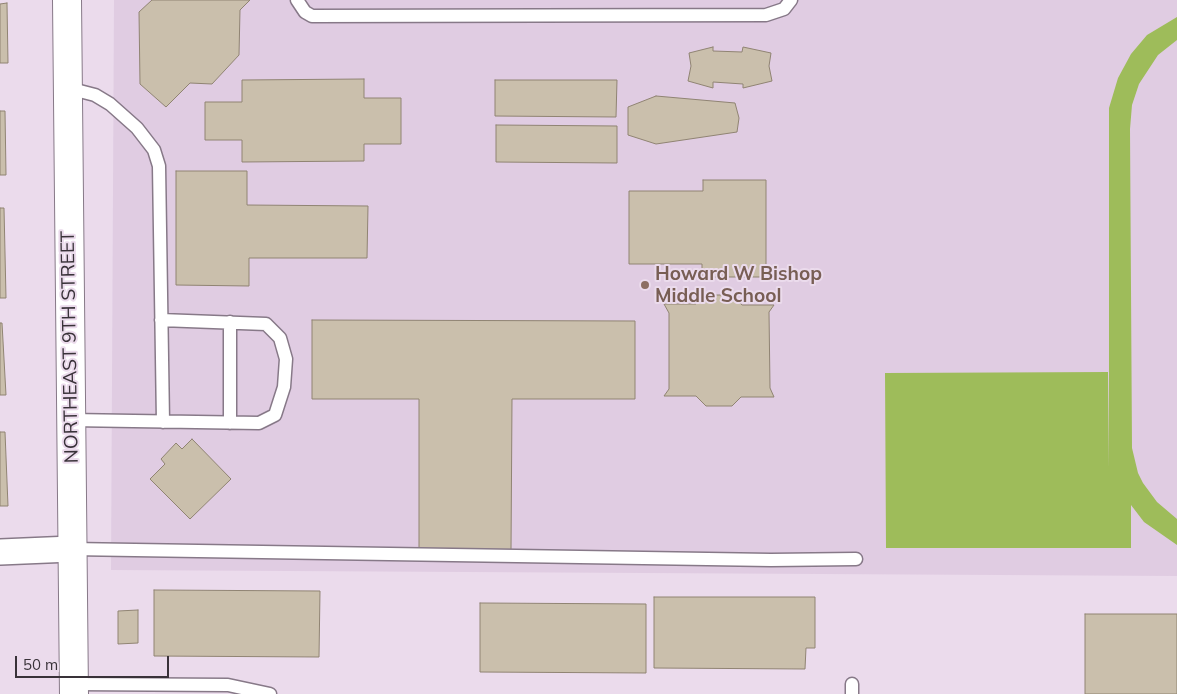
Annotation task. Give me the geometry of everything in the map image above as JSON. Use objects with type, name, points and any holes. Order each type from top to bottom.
[{"type":"street","name":"NORTHEAST 9TH STREET","points":[[67,0],[71,549],[74,689]]},
{"type":"street","points":[[0,552],[71,549]]},
{"type":"lane","points":[[297,0],[305,12],[312,16],[352,16],[766,15],[784,9],[791,0]]},
{"type":"lane","points":[[68,88],[95,95],[110,104],[137,128],[154,150],[159,166],[163,422]]},
{"type":"lane","points":[[71,420],[259,423],[275,415],[284,387],[286,359],[280,338],[266,324],[161,320]]},
{"type":"lane","points":[[230,322],[230,423]]},
{"type":"lane","points":[[71,549],[771,560],[856,559]]},
{"type":"lane","points":[[74,689],[228,685],[270,694]]},
{"type":"shaded area","name":"Howard W Bishop Middle School","points":[[114,0],[1177,0],[1177,576],[111,570]]},
{"type":"green space","points":[[1177,17],[1177,40],[1158,55],[1139,84],[1132,105],[1130,129],[1132,448],[1138,473],[1143,483],[1157,502],[1177,519],[1177,545],[1144,522],[1131,505],[1131,548],[886,548],[885,373],[1108,372],[1109,469],[1109,108],[1118,78],[1131,54],[1147,35]]},
{"type":"building","points":[[152,0],[250,0],[240,10],[239,55],[212,84],[190,83],[166,107],[140,84],[139,12]]},
{"type":"building","points":[[7,3],[8,63],[0,63],[0,4]]},
{"type":"building","points":[[713,47],[713,51],[742,52],[743,47],[771,53],[769,66],[772,81],[743,88],[743,84],[713,82],[713,88],[688,81],[691,66],[689,53]]},
{"type":"building","points":[[364,79],[364,98],[401,98],[401,144],[364,144],[364,161],[242,162],[242,140],[205,140],[205,102],[242,102],[242,80]]},
{"type":"building","points":[[495,80],[617,80],[616,117],[495,116]]},
{"type":"building","points":[[656,96],[735,103],[739,118],[737,132],[656,144],[628,135],[628,107]]},
{"type":"building","points":[[0,111],[5,111],[6,175],[0,175]]},
{"type":"building","points":[[496,125],[617,126],[617,163],[496,162]]},
{"type":"building","points":[[176,171],[247,171],[247,205],[368,206],[367,258],[249,258],[249,286],[176,285]]},
{"type":"building","points":[[703,180],[766,180],[766,277],[702,277],[702,264],[629,264],[629,191],[703,191]]},
{"type":"building","points":[[0,208],[4,208],[6,298],[0,298]]},
{"type":"building","points":[[705,295],[733,295],[742,305],[774,305],[769,312],[770,388],[774,397],[741,397],[732,406],[706,406],[696,396],[664,396],[669,389],[669,313],[664,304],[696,304]]},
{"type":"building","points":[[312,320],[635,321],[635,399],[512,399],[511,551],[419,551],[419,399],[312,399]]},
{"type":"building","points":[[0,323],[2,323],[6,395],[0,395]]},
{"type":"building","points":[[0,432],[5,432],[8,506],[0,506]]},
{"type":"building","points":[[192,439],[231,479],[190,519],[150,479],[165,464],[161,459],[176,443],[182,449]]},
{"type":"building","points":[[154,590],[320,591],[319,657],[154,656]]},
{"type":"building","points":[[654,597],[815,597],[815,648],[806,648],[805,669],[654,668]]},
{"type":"building","points":[[480,603],[646,604],[646,673],[480,672]]},
{"type":"building","points":[[138,610],[138,643],[118,644],[118,611]]},
{"type":"building","points":[[1085,614],[1177,614],[1177,694],[1085,694]]},
{"type":"place","name":"Howard W Bishop Middle School","points":[[645,285]]}]
